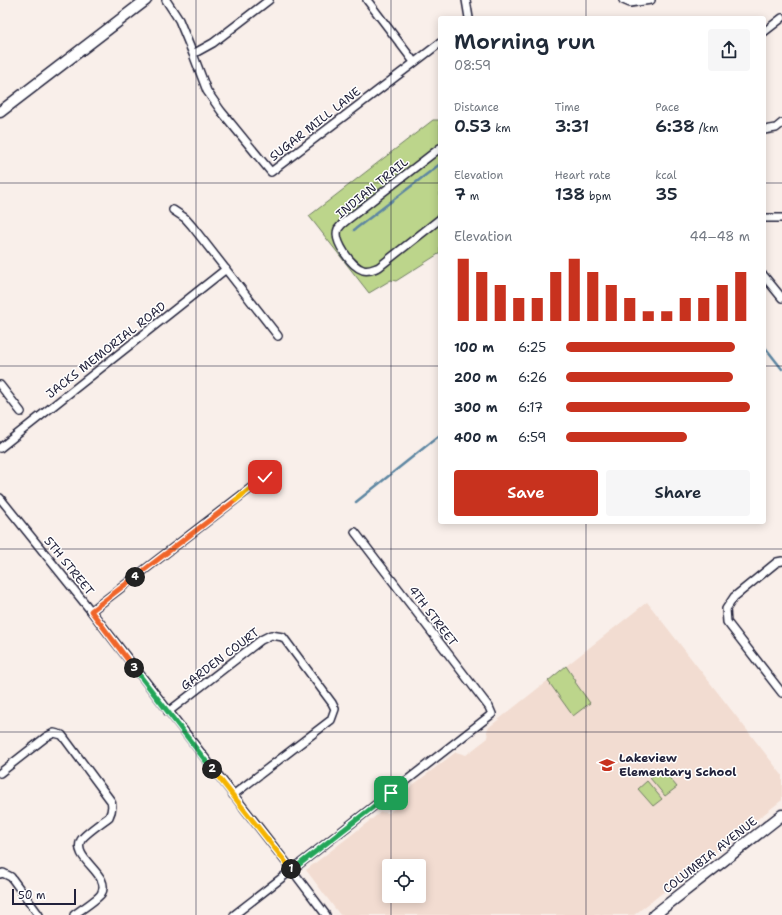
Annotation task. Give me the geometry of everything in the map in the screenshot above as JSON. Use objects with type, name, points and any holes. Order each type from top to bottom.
[{"type":"street","points":[[0,112],[146,0]]},
{"type":"street","name":"SUGAR MILL LANE","points":[[166,0],[179,20],[207,91],[221,111],[271,172],[438,44]]},
{"type":"street","points":[[193,54],[213,43],[269,0]]},
{"type":"street","points":[[367,0],[414,62]]},
{"type":"street","points":[[466,0],[469,16]]},
{"type":"street","points":[[623,0],[630,2],[651,0]]},
{"type":"street","points":[[766,30],[782,18]]},
{"type":"street","points":[[766,130],[776,128],[782,123]]},
{"type":"street","name":"INDIAN TRAIL","points":[[438,150],[347,220],[338,229],[337,238],[340,246],[355,266],[362,270],[368,271],[379,267],[438,222]]},
{"type":"street","points":[[173,210],[185,218],[278,336]]},
{"type":"street","points":[[766,218],[782,218]]},
{"type":"street","name":"JACKS MEMORIAL ROAD","points":[[0,448],[226,269]]},
{"type":"street","points":[[766,278],[782,298]]},
{"type":"street","points":[[0,385],[22,412]]},
{"type":"street","points":[[91,611],[265,477]]},
{"type":"street","name":"5TH STREET","points":[[0,498],[91,611],[326,915]]},
{"type":"street","name":"4TH STREET","points":[[292,870],[492,714],[489,707],[355,532]]},
{"type":"street","points":[[782,561],[777,562],[734,597],[726,609],[727,622],[782,693]]},
{"type":"street","name":"GARDEN COURT","points":[[168,712],[261,640],[271,635],[283,637],[332,703],[334,709],[330,720],[233,795]]},
{"type":"street","points":[[0,773],[46,737],[54,733],[62,735],[111,801],[112,807],[109,817],[86,835],[82,839],[79,847],[80,852],[86,861],[100,878],[103,887],[100,895],[74,915]]},
{"type":"street","name":"COLUMBIA AVENUE","points":[[654,915],[782,814]]},
{"type":"street","points":[[234,915],[292,870]]},
{"type":"street","points":[[0,874],[3,873],[11,877],[39,915]]},
{"type":"shaded area","name":"Lakeview Elementary School","points":[[647,602],[782,775],[782,800],[634,915],[340,915],[306,870],[381,812],[389,813],[406,799],[405,791],[456,752],[466,755],[488,738],[488,728]]},
{"type":"green space","points":[[433,120],[438,120],[438,254],[396,281],[391,280],[369,293],[309,216]]},
{"type":"green space","points":[[566,666],[590,703],[573,716],[548,681]]},
{"type":"green space","points":[[662,769],[677,787],[665,796],[650,778]]},
{"type":"green space","points":[[647,781],[662,799],[653,806],[638,789]]},
{"type":"waterway","points":[[354,230],[438,166]]},
{"type":"waterway","points":[[766,349],[782,369]]},
{"type":"waterway","points":[[356,502],[438,437]]},
{"type":"place","name":"Lakeview Elementary School","points":[[607,765]]},
{"type":"route","points":[[265,477],[91,611],[292,870],[391,793]]}]
